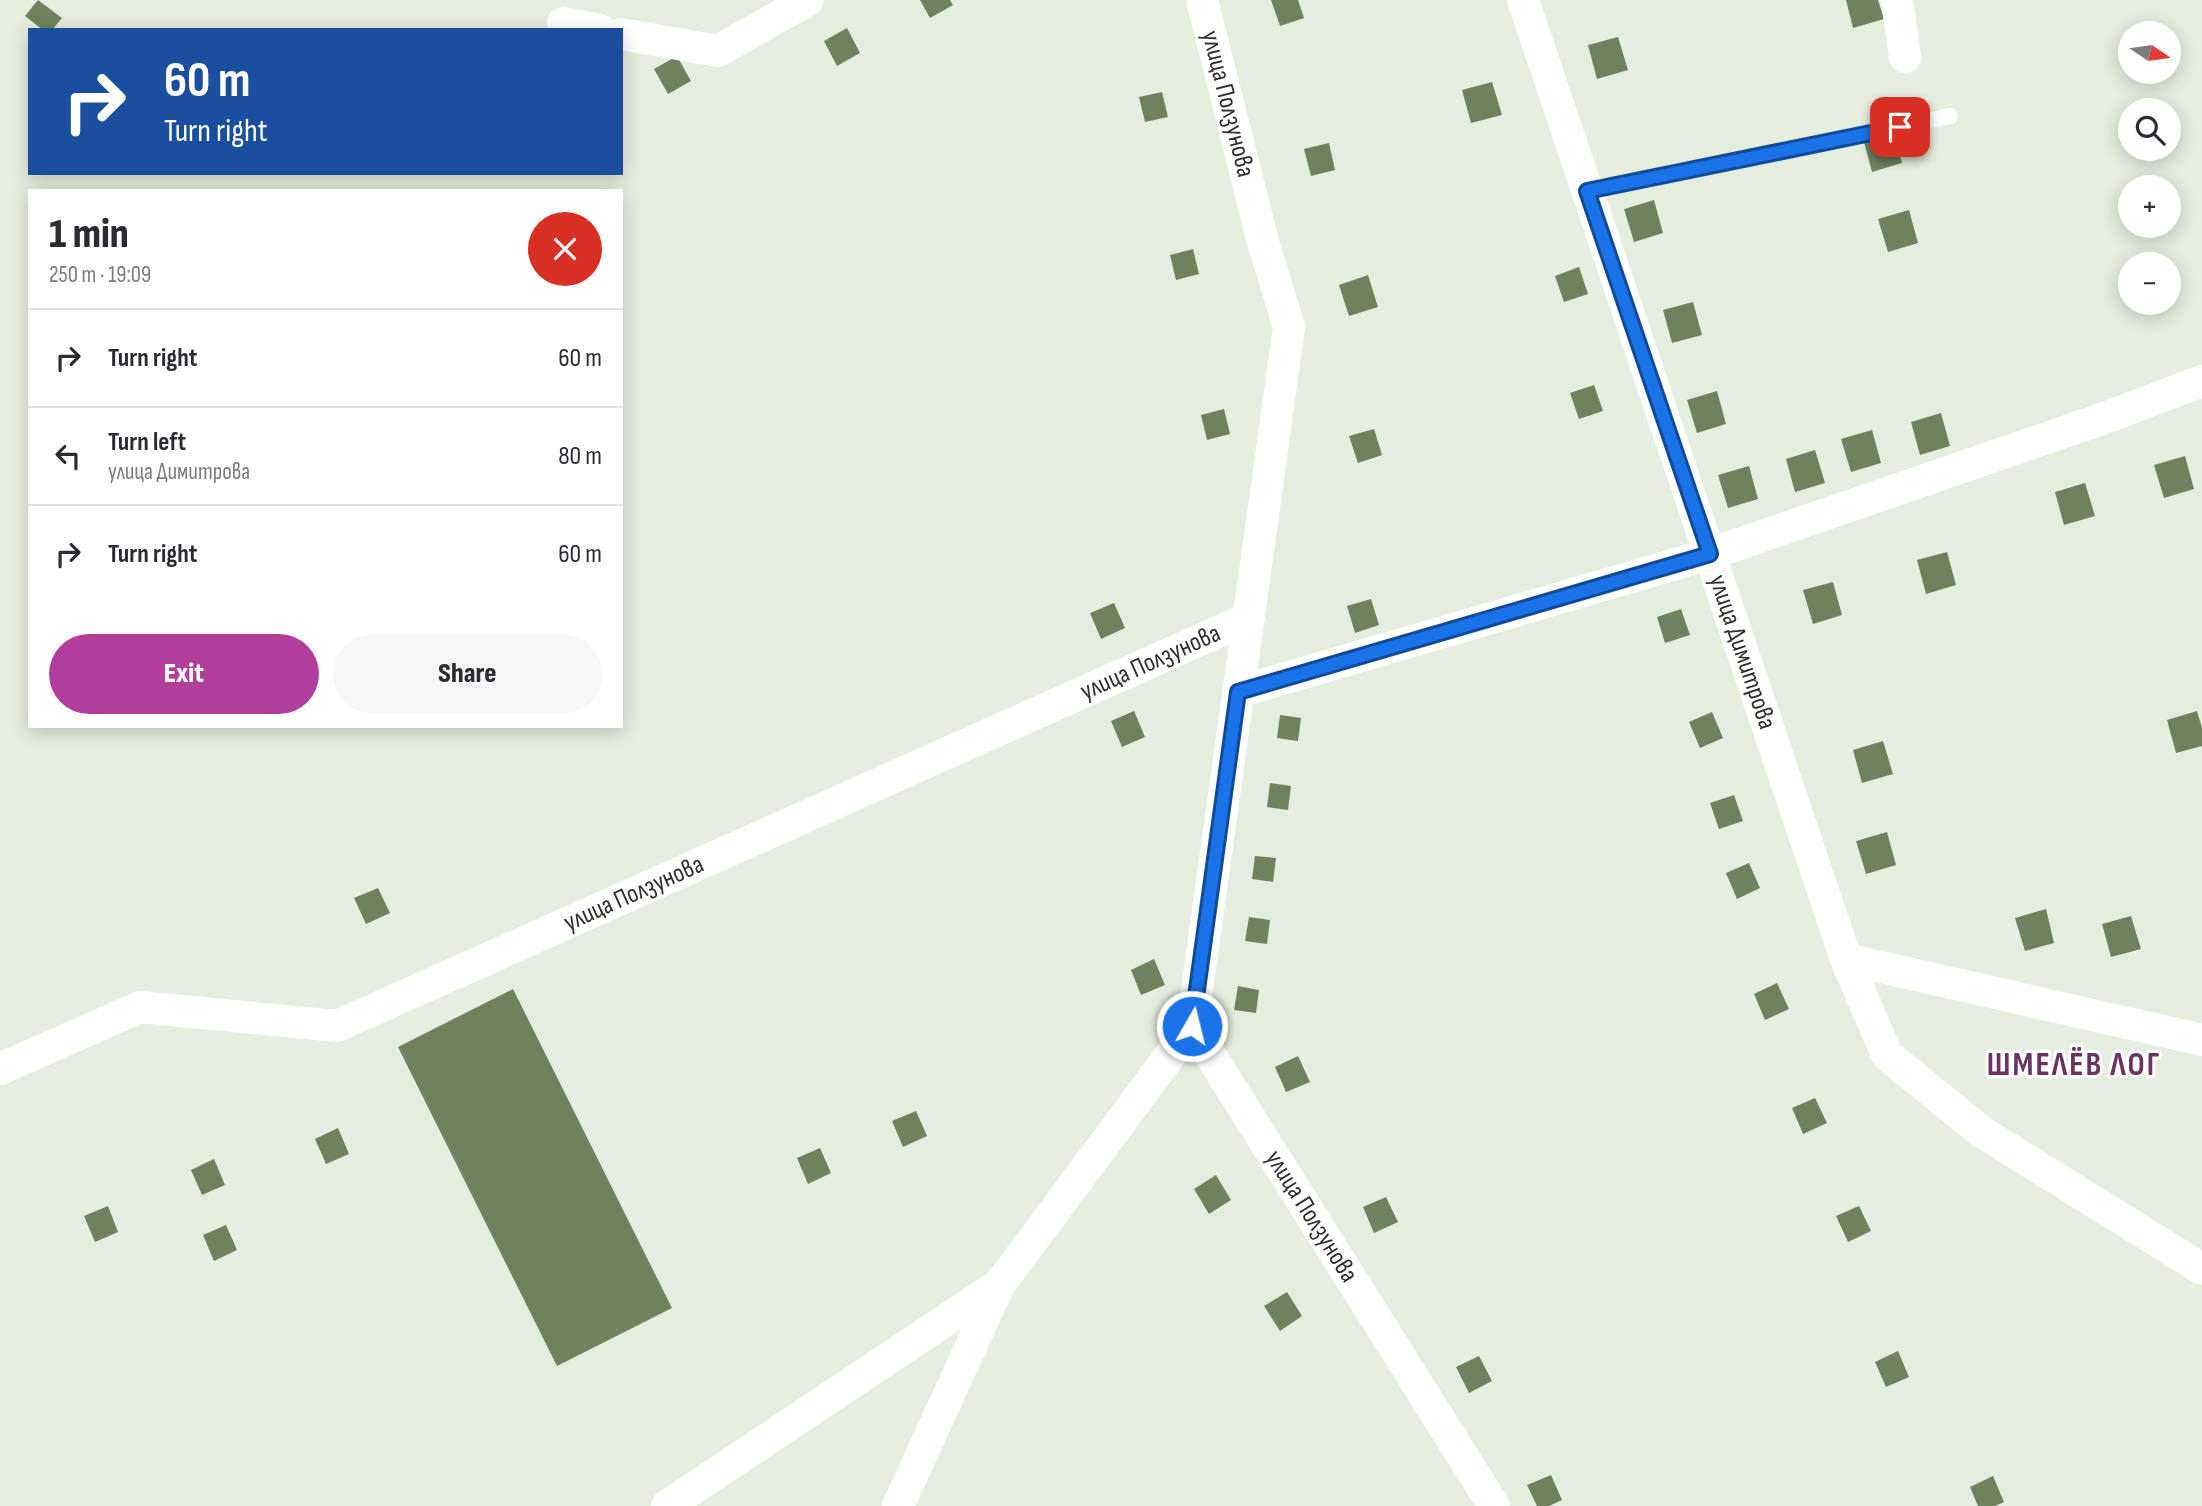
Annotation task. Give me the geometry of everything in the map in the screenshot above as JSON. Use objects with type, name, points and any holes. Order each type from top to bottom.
[{"type":"street","points":[[623,34],[718,51],[808,0]]},
{"type":"street","name":"улица Ползунова","points":[[1202,0],[1263,242],[1289,327],[1192,1026],[1494,1506]]},
{"type":"street","name":"улица Димитрова","points":[[1523,0],[1846,959],[1887,1055],[1982,1132],[2202,1269]]},
{"type":"street","points":[[1897,0],[1905,57]]},
{"type":"street","points":[[563,23],[589,28]]},
{"type":"street","points":[[1238,692],[1710,554],[2102,419],[2202,380]]},
{"type":"street","name":"улица Ползунова","points":[[0,1069],[140,1007],[337,1026],[1249,618]]},
{"type":"street","points":[[1846,959],[2202,1040]]},
{"type":"street","points":[[898,1506],[1000,1284],[1192,1026]]},
{"type":"street","points":[[667,1506],[1000,1284]]},
{"type":"lane","points":[[1587,191],[1950,116]]},
{"type":"building","points":[[38,0],[62,18],[54,28],[40,28],[25,16]]},
{"type":"building","points":[[920,0],[950,0],[953,5],[930,18]]},
{"type":"building","points":[[1271,0],[1298,0],[1304,18],[1280,26]]},
{"type":"building","points":[[1846,0],[1878,0],[1884,19],[1853,28]]},
{"type":"building","points":[[847,28],[860,53],[837,66],[824,41]]},
{"type":"building","points":[[1618,37],[1628,70],[1597,79],[1588,45]]},
{"type":"building","points":[[677,56],[691,81],[668,94],[654,69]]},
{"type":"building","points":[[1492,82],[1502,115],[1471,123],[1462,90]]},
{"type":"building","points":[[1162,92],[1168,117],[1145,122],[1139,97]]},
{"type":"building","points":[[1893,130],[1902,163],[1872,172],[1863,138]]},
{"type":"building","points":[[1329,143],[1335,170],[1311,176],[1304,149]]},
{"type":"building","points":[[1654,200],[1663,233],[1634,242],[1624,209]]},
{"type":"building","points":[[1909,210],[1918,243],[1888,252],[1878,219]]},
{"type":"building","points":[[1193,249],[1199,274],[1176,280],[1170,255]]},
{"type":"building","points":[[1579,267],[1588,294],[1564,302],[1555,276]]},
{"type":"building","points":[[1368,275],[1378,307],[1349,316],[1339,285]]},
{"type":"building","points":[[1693,302],[1702,335],[1672,343],[1663,310]]},
{"type":"building","points":[[1594,385],[1603,411],[1579,419],[1570,393]]},
{"type":"building","points":[[1717,391],[1726,424],[1697,433],[1687,400]]},
{"type":"building","points":[[1224,409],[1230,434],[1207,440],[1201,415]]},
{"type":"building","points":[[1941,413],[1950,446],[1920,455],[1911,422]]},
{"type":"building","points":[[1374,429],[1382,455],[1358,463],[1349,436]]},
{"type":"building","points":[[1872,430],[1881,463],[1851,472],[1841,439]]},
{"type":"building","points":[[1815,450],[1825,483],[1795,492],[1786,459]]},
{"type":"building","points":[[2185,456],[2194,489],[2164,498],[2154,465]]},
{"type":"building","points":[[1749,466],[1758,499],[1728,508],[1718,475]]},
{"type":"building","points":[[2085,483],[2095,516],[2064,525],[2055,492]]},
{"type":"building","points":[[1947,552],[1956,585],[1926,594],[1917,560]]},
{"type":"building","points":[[1833,582],[1842,615],[1813,624],[1803,590]]},
{"type":"building","points":[[1371,599],[1379,625],[1355,633],[1347,606]]},
{"type":"building","points":[[1114,603],[1125,628],[1101,639],[1090,613]]},
{"type":"building","points":[[1681,609],[1690,635],[1665,643],[1657,617]]},
{"type":"building","points":[[1134,711],[1145,737],[1122,747],[1111,721]]},
{"type":"building","points":[[2197,711],[2202,728],[2202,746],[2176,753],[2167,720]]},
{"type":"building","points":[[1712,712],[1723,738],[1700,748],[1689,722]]},
{"type":"building","points":[[1280,715],[1301,718],[1298,741],[1277,738]]},
{"type":"building","points":[[1883,741],[1893,774],[1862,783],[1853,750]]},
{"type":"building","points":[[1270,783],[1291,786],[1288,810],[1267,807]]},
{"type":"building","points":[[1734,795],[1743,821],[1719,829],[1710,803]]},
{"type":"building","points":[[1887,832],[1896,865],[1866,874],[1856,841]]},
{"type":"building","points":[[1255,856],[1276,858],[1273,882],[1252,879]]},
{"type":"building","points":[[1749,863],[1760,888],[1737,899],[1726,873]]},
{"type":"building","points":[[378,888],[390,913],[366,924],[354,898]]},
{"type":"building","points":[[2046,909],[2054,943],[2025,951],[2015,918]]},
{"type":"building","points":[[2131,916],[2141,949],[2111,957],[2102,924]]},
{"type":"building","points":[[1249,917],[1270,920],[1267,944],[1245,941]]},
{"type":"building","points":[[1154,959],[1165,985],[1141,995],[1131,970]]},
{"type":"building","points":[[1777,983],[1789,1009],[1765,1020],[1754,994]]},
{"type":"building","points":[[1238,986],[1259,990],[1256,1013],[1234,1010]]},
{"type":"building","points":[[513,989],[672,1308],[557,1366],[398,1047]]},
{"type":"building","points":[[1298,1056],[1310,1082],[1286,1092],[1275,1067]]},
{"type":"building","points":[[1815,1098],[1827,1123],[1803,1134],[1792,1108]]},
{"type":"building","points":[[916,1111],[927,1136],[903,1147],[892,1121]]},
{"type":"building","points":[[338,1128],[349,1154],[326,1164],[315,1139]]},
{"type":"building","points":[[820,1148],[831,1173],[808,1184],[797,1158]]},
{"type":"building","points":[[214,1159],[225,1185],[202,1195],[191,1170]]},
{"type":"building","points":[[1216,1175],[1231,1200],[1209,1214],[1194,1189]]},
{"type":"building","points":[[1386,1197],[1398,1222],[1374,1233],[1363,1207]]},
{"type":"building","points":[[108,1206],[118,1232],[95,1242],[84,1216]]},
{"type":"building","points":[[1859,1206],[1871,1231],[1848,1242],[1836,1216]]},
{"type":"building","points":[[226,1225],[237,1250],[214,1261],[203,1235]]},
{"type":"building","points":[[1287,1292],[1302,1316],[1280,1331],[1264,1306]]},
{"type":"building","points":[[1898,1351],[1909,1377],[1886,1387],[1875,1362]]},
{"type":"building","points":[[1479,1356],[1492,1381],[1469,1393],[1456,1367]]},
{"type":"building","points":[[1551,1475],[1562,1500],[1549,1506],[1537,1506],[1527,1485]]},
{"type":"building","points":[[1993,1476],[2004,1502],[1995,1506],[1978,1506],[1970,1487]]},
{"type":"district","name":"ШМЕЛЁВ ЛОГ","points":[[2074,1065]]},
{"type":"route","points":[[1192,1026],[1238,692],[1710,554],[1587,191],[1900,127]]}]
